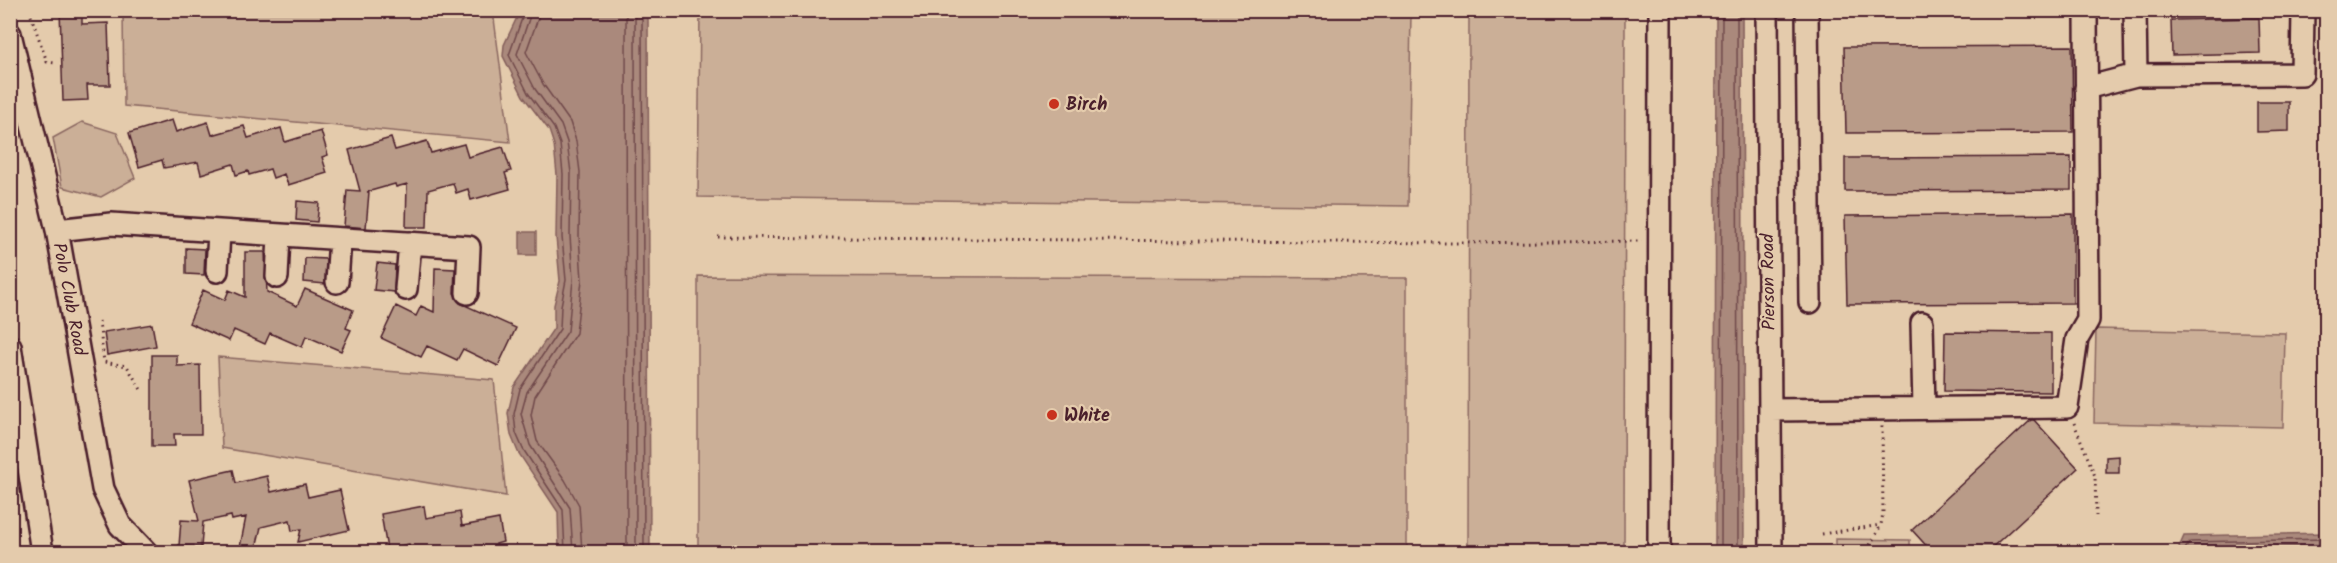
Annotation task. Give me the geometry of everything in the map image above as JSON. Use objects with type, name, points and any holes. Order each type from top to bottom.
[{"type":"street","points":[[1659,552],[1660,10]]},
{"type":"street","name":"Pierson Road","points":[[1767,10],[1771,552]]},
{"type":"street","points":[[1807,10],[1810,302]]},
{"type":"street","points":[[1771,410],[2067,406],[2077,339],[2088,320],[2086,10]]},
{"type":"street","points":[[2135,10],[2136,75]]},
{"type":"street","points":[[2086,88],[2136,75],[2302,74],[2303,10]]},
{"type":"street","name":"Polo Club Road","points":[[10,34],[57,230],[104,489],[120,525],[146,552]]},
{"type":"street","points":[[57,230],[111,224],[469,248],[467,293]]},
{"type":"street","points":[[217,271],[219,231]]},
{"type":"street","points":[[277,277],[279,235]]},
{"type":"street","points":[[338,282],[340,239]]},
{"type":"street","points":[[406,289],[410,243]]},
{"type":"street","points":[[1922,323],[1924,408]]},
{"type":"street","points":[[10,346],[42,552]]},
{"type":"path","points":[[29,10],[47,62],[55,63]]},
{"type":"path","points":[[718,237],[1452,243],[1659,241]]},
{"type":"path","points":[[99,321],[104,362],[127,366],[143,393]]},
{"type":"path","points":[[2067,406],[2095,476],[2096,516]]},
{"type":"path","points":[[1870,545],[1881,525],[1883,513],[1882,409]]},
{"type":"path","points":[[1822,534],[1881,525]]},
{"type":"shaded area","points":[[123,11],[493,11],[510,142],[124,106]]},
{"type":"shaded area","name":"Birch","points":[[700,11],[1411,11],[1408,206],[698,197]]},
{"type":"shaded area","points":[[1469,11],[1625,11],[1624,552],[1468,552]]},
{"type":"shaded area","points":[[82,122],[117,133],[135,178],[101,197],[62,187],[53,138]]},
{"type":"shaded area","name":"White","points":[[698,276],[1407,278],[1407,552],[698,552]]},
{"type":"shaded area","points":[[2096,329],[2285,333],[2283,427],[2094,423]]},
{"type":"shaded area","points":[[218,357],[494,380],[506,496],[222,448]]},
{"type":"shaded area","points":[[1836,539],[1910,540],[1910,552],[1836,552]]},
{"type":"water","points":[[520,11],[648,11],[650,552],[559,552],[558,512],[518,452],[511,435],[508,413],[514,387],[554,328],[554,305],[560,281],[556,237],[557,175],[554,145],[549,130],[523,96],[503,56],[504,45]]},
{"type":"water","points":[[1716,11],[1742,11],[1744,552],[1715,552]]},
{"type":"water","points":[[520,232],[536,232],[536,255],[520,255]]},
{"type":"water","points":[[2326,533],[2326,552],[2177,552],[2184,536]]},
{"type":"building","points":[[60,10],[82,10],[82,24],[108,23],[110,85],[87,85],[88,100],[63,101]]},
{"type":"building","points":[[2259,18],[2260,53],[2172,55],[2171,20]]},
{"type":"building","points":[[2072,46],[2073,132],[1846,133],[1844,47]]},
{"type":"building","points":[[2257,102],[2289,102],[2289,131],[2257,132]]},
{"type":"building","points":[[172,120],[176,132],[208,122],[212,135],[244,126],[248,138],[281,128],[285,142],[321,131],[328,155],[322,157],[327,173],[288,185],[284,174],[273,178],[270,169],[249,175],[248,171],[236,175],[233,164],[201,174],[198,162],[164,168],[162,160],[139,167],[129,133]]},
{"type":"building","points":[[391,138],[395,150],[427,141],[431,153],[464,144],[468,157],[503,147],[511,171],[505,173],[510,189],[471,200],[468,189],[456,193],[453,183],[428,190],[427,227],[406,227],[407,184],[396,187],[395,184],[367,192],[369,192],[366,228],[344,226],[347,190],[360,191],[349,150]]},
{"type":"building","points":[[2071,157],[2071,190],[1845,191],[1845,158]]},
{"type":"building","points":[[297,201],[319,203],[317,222],[296,220]]},
{"type":"building","points":[[2073,214],[2073,303],[1847,304],[1845,216]]},
{"type":"building","points":[[186,248],[205,249],[204,275],[186,274]]},
{"type":"building","points":[[245,252],[265,252],[267,292],[297,306],[305,289],[353,310],[346,328],[351,330],[341,351],[306,336],[302,347],[270,333],[265,344],[234,330],[229,341],[189,323],[203,290],[225,300],[229,290],[245,297]]},
{"type":"building","points":[[305,258],[326,259],[325,284],[304,282]]},
{"type":"building","points":[[377,263],[395,265],[394,292],[374,290]]},
{"type":"building","points":[[435,268],[455,269],[454,293],[460,303],[516,328],[498,366],[463,349],[457,360],[427,346],[421,357],[381,338],[396,306],[416,316],[421,306],[434,312]]},
{"type":"building","points":[[152,324],[156,346],[107,355],[104,332]]},
{"type":"building","points":[[1945,332],[2051,333],[2051,392],[1944,391]]},
{"type":"building","points":[[152,355],[177,355],[177,366],[200,365],[201,434],[174,434],[175,446],[152,446]]},
{"type":"building","points":[[2031,420],[2034,420],[2078,468],[1987,552],[1932,552],[1912,530]]},
{"type":"building","points":[[2119,456],[2119,473],[2106,473],[2106,457]]},
{"type":"building","points":[[233,470],[236,483],[267,476],[271,492],[305,484],[308,497],[340,490],[349,530],[298,542],[301,529],[292,531],[290,520],[261,527],[255,552],[239,552],[246,517],[232,520],[231,516],[203,522],[201,547],[179,546],[181,520],[199,521],[189,480]]},
{"type":"building","points":[[424,506],[426,518],[460,512],[462,526],[499,519],[503,542],[496,544],[498,552],[410,552],[409,544],[387,549],[381,514]]},
{"type":"place","name":"Birch","points":[[1054,104]]},
{"type":"place","name":"White","points":[[1052,415]]}]
